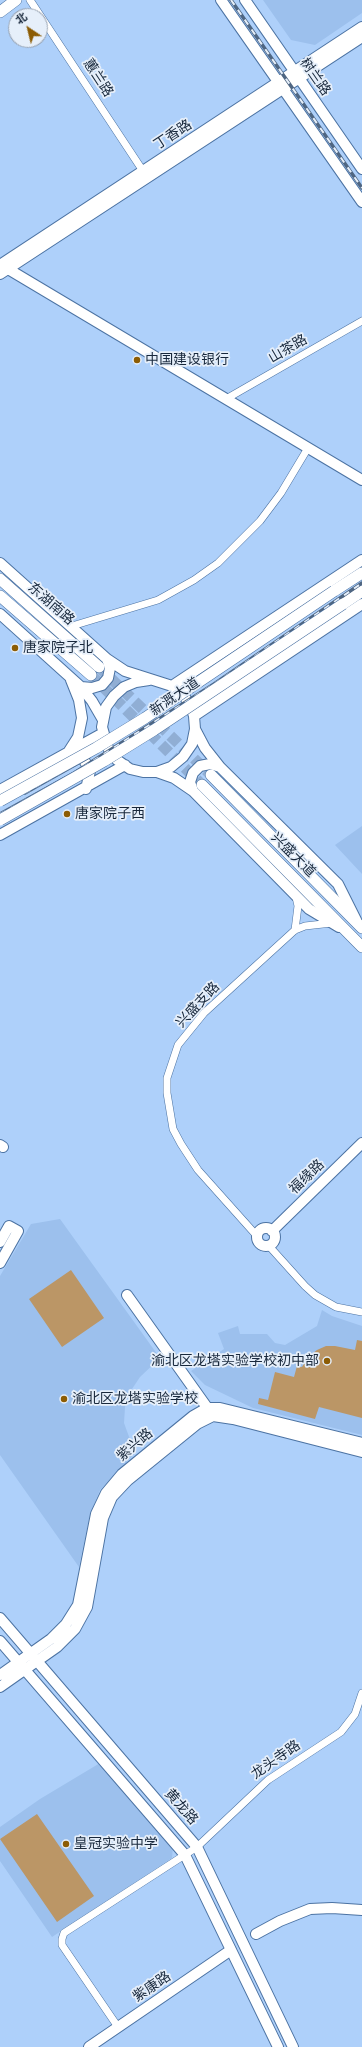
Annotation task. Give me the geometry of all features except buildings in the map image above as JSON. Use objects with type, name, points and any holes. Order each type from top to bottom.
[{"type":"main road","points":[[0,6],[12,0]]},
{"type":"main road","points":[[0,12],[16,0]]},
{"type":"main road","name":"新溉大道","points":[[0,801],[96,748],[145,718],[362,573]]},
{"type":"main road","name":"东湖南路","points":[[0,579],[103,663]]},
{"type":"main road","name":"新溉大道","points":[[0,820],[104,761],[154,730],[362,591]]},
{"type":"main road","name":"东湖南路","points":[[0,596],[91,675]]},
{"type":"main road","name":"兴盛大道","points":[[211,775],[360,926]]},
{"type":"main road","name":"兴盛大道","points":[[198,788],[362,947]]},
{"type":"street","name":"蕙兰路","points":[[30,0],[143,171]]},
{"type":"street","points":[[221,0],[362,202]]},
{"type":"street","name":"树兰路","points":[[245,0],[362,169]]},
{"type":"street","name":"丁香路","points":[[2,268],[296,75],[362,27]]},
{"type":"street","name":"丁香路","points":[[296,75],[362,37]]},
{"type":"street","name":"丁香路","points":[[2,268],[143,171],[281,85]]},
{"type":"street","points":[[2,268],[362,480]]},
{"type":"street","name":"山茶路","points":[[226,399],[362,321]]},
{"type":"street","points":[[72,626],[158,600],[194,580],[218,563],[260,521],[281,493],[308,448]]},
{"type":"street","name":"新溉大道","points":[[172,686],[362,560]]},
{"type":"street","points":[[0,564],[72,626],[103,663],[110,668],[108,678],[102,685],[92,688],[81,687]]},
{"type":"street","name":"新溉大道","points":[[194,716],[362,604]]},
{"type":"street","points":[[0,614],[81,687],[92,701],[103,720]]},
{"type":"street","points":[[213,660],[208,670],[208,680],[214,688],[224,691],[234,689]]},
{"type":"street","points":[[103,663],[149,680],[172,686],[182,694],[190,704],[194,716],[195,728],[192,744],[183,757],[171,767],[157,772]]},
{"type":"street","points":[[66,754],[78,737],[82,718],[79,700],[69,676]]},
{"type":"street","points":[[149,680],[136,682],[124,687],[114,696],[106,707],[103,720],[103,733],[108,748],[117,760],[125,765],[143,772],[157,772],[198,788]]},
{"type":"street","points":[[195,728],[205,748],[220,766],[338,884],[360,926]]},
{"type":"street","points":[[0,790],[103,733]]},
{"type":"street","points":[[66,754],[76,755],[84,760],[90,771],[86,788]]},
{"type":"street","points":[[220,766],[210,764],[200,766],[193,773],[190,782],[198,788],[309,909],[347,932]]},
{"type":"street","points":[[0,835],[125,765]]},
{"type":"street","points":[[295,930],[298,913],[296,896]]},
{"type":"street","points":[[295,930],[305,926],[333,923]]},
{"type":"street","name":"兴盛支路","points":[[257,1236],[198,1170],[181,1144],[174,1129],[171,1116],[167,1078],[178,1045],[191,1028],[204,1013],[295,930]]},
{"type":"street","name":"福缘路","points":[[257,1236],[264,1228],[272,1231],[362,1143]]},
{"type":"street","points":[[0,1242],[9,1226],[18,1231],[0,1263]]},
{"type":"street","points":[[269,1246],[273,1243],[275,1238],[272,1231]]},
{"type":"street","points":[[257,1236],[262,1245],[269,1246],[315,1295],[336,1307],[362,1312]]},
{"type":"street","points":[[127,1295],[210,1412],[362,1452]]},
{"type":"street","points":[[210,1412],[220,1408],[362,1443]]},
{"type":"street","name":"紫兴路","points":[[21,1666],[33,1657],[66,1624],[78,1605],[96,1514],[106,1493],[122,1474],[193,1416],[210,1412]]},
{"type":"street","name":"黄龙路","points":[[0,1618],[197,1847],[293,2047]]},
{"type":"street","name":"黄龙路","points":[[0,1641],[185,1855],[278,2047]]},
{"type":"street","points":[[2,1674],[8,1661],[7,1650]]},
{"type":"street","points":[[2,1674],[21,1666]]},
{"type":"street","points":[[0,1687],[21,1666]]},
{"type":"street","name":"龙头寺路","points":[[118,2027],[62,1944],[64,1933],[197,1847],[268,1780],[341,1732],[355,1714],[362,1693]]},
{"type":"street","points":[[248,1953],[256,1934],[280,1921],[310,1909],[332,1908],[362,1910]]},
{"type":"street","points":[[237,1930],[256,1934]]},
{"type":"street","name":"紫康路","points":[[89,2047],[231,1950]]},
{"type":"shaded area","points":[[263,0],[362,0],[362,13],[315,45],[291,40]]},
{"type":"shaded area","points":[[362,826],[362,874],[335,845]]},
{"type":"shaded area","name":"渝北区龙塔实验学校","points":[[60,1219],[160,1358],[140,1377],[130,1392],[125,1407],[124,1423],[135,1453],[100,1490],[90,1514],[79,1567],[0,1455],[0,1276],[31,1224]]},
{"type":"shaded area","points":[[71,1270],[104,1318],[62,1347],[29,1299]]},
{"type":"shaded area","name":"渝北区龙塔实验学校初中部","points":[[322,1310],[332,1316],[362,1326],[362,1435],[253,1408],[205,1385],[191,1371],[224,1349],[218,1333],[238,1326],[240,1334],[267,1334],[275,1343],[285,1345],[317,1326]]},
{"type":"shaded area","name":"渝北区龙塔实验学校初中部","points":[[357,1340],[362,1341],[362,1418],[319,1407],[315,1419],[258,1404],[259,1398],[268,1400],[275,1372],[294,1377],[297,1366],[302,1367],[308,1357],[317,1350],[326,1346],[335,1346],[355,1350]]},
{"type":"shaded area","name":"皇冠实验中学","points":[[100,1763],[173,1847],[172,1858],[52,1937],[0,1861],[0,1827],[40,1799]]},
{"type":"shaded area","points":[[37,1814],[94,1896],[57,1922],[0,1839]]},
{"type":"tunnel","points":[[99,667],[211,775]]},
{"type":"tunnel","points":[[91,675],[202,785]]},
{"type":"railway","points":[[231,0],[362,188]]},
{"type":"railway","points":[[0,814],[74,773],[214,684],[362,583]]},
{"type":"railway","points":[[25,793],[89,757]]},
{"type":"place","name":"中国建设银行","points":[[137,360]]},
{"type":"place","name":"唐家院子北","points":[[15,648]]},
{"type":"place","name":"唐家院子西","points":[[67,814]]},
{"type":"place","name":"渝北区龙塔实验学校初中部","points":[[327,1361]]},
{"type":"place","name":"渝北区龙塔实验学校","points":[[64,1399]]},
{"type":"place","name":"皇冠实验中学","points":[[66,1844]]}]
